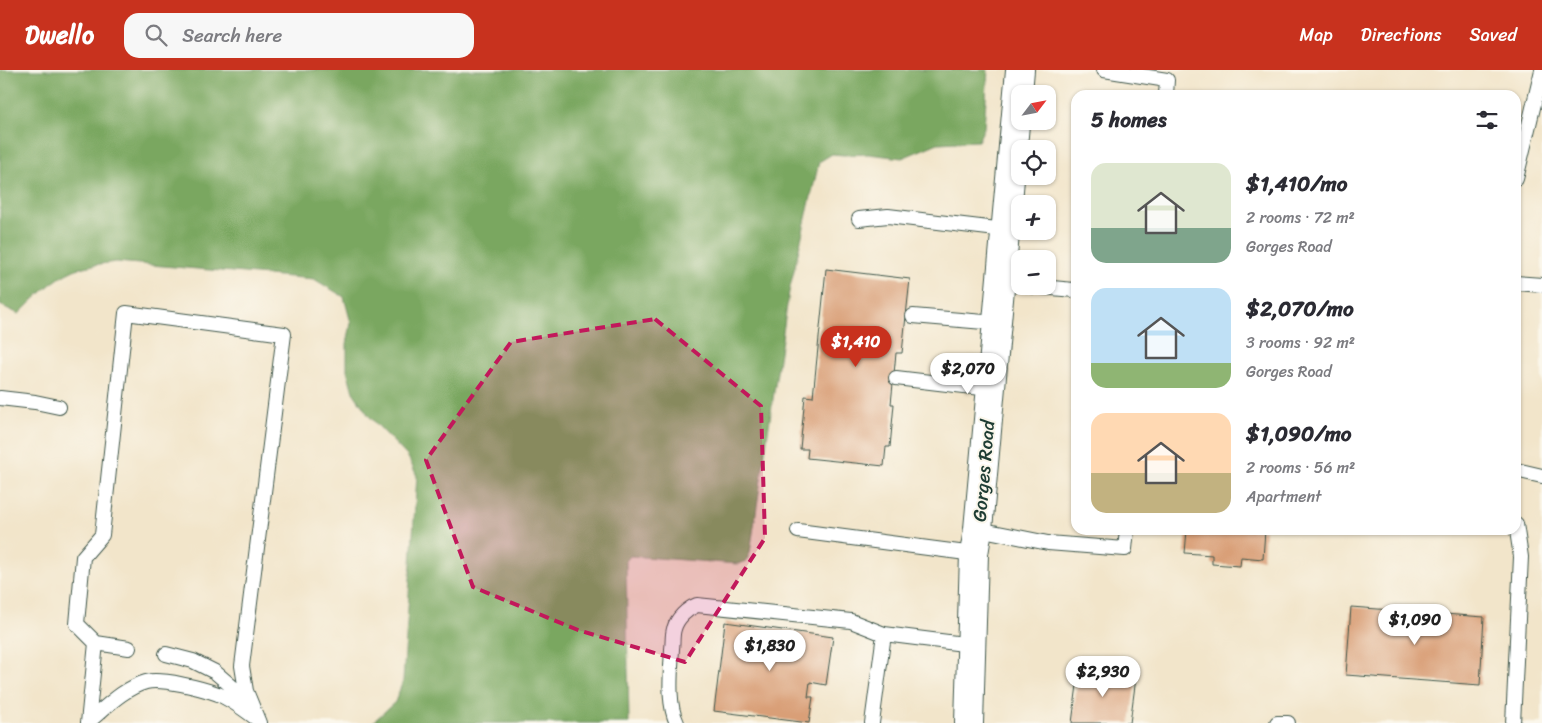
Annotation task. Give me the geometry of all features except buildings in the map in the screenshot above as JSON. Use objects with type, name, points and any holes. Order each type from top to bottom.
[{"type":"street","name":"Gorges Road","points":[[969,723],[976,542],[996,323],[1010,285],[1005,230],[1020,70]]},
{"type":"lane","points":[[1104,70],[1166,80],[1166,90]]},
{"type":"lane","points":[[1521,158],[1542,70]]},
{"type":"lane","points":[[860,219],[888,216],[1005,230]]},
{"type":"lane","points":[[1521,283],[1542,285]]},
{"type":"lane","points":[[1056,288],[1071,290]]},
{"type":"lane","points":[[129,648],[96,644],[77,624],[84,557],[102,535],[126,313],[284,334],[242,666],[246,691],[258,721]]},
{"type":"lane","points":[[913,316],[996,323]]},
{"type":"lane","points":[[896,378],[990,388]]},
{"type":"lane","points":[[0,398],[59,407]]},
{"type":"lane","points":[[1521,471],[1542,476]]},
{"type":"lane","points":[[798,531],[976,542],[1048,543],[1126,550],[1128,535]]},
{"type":"lane","points":[[1513,723],[1521,556],[1518,535]]},
{"type":"lane","points":[[677,723],[672,706],[671,674],[674,629],[681,616],[689,608],[697,605],[851,621],[884,634],[972,645]]},
{"type":"lane","points":[[872,723],[884,634]]},
{"type":"lane","points":[[88,722],[96,644]]},
{"type":"lane","points":[[166,654],[194,661],[215,672],[251,704]]},
{"type":"lane","points":[[88,722],[127,692],[144,683],[157,680],[218,694],[236,704],[258,721]]},
{"type":"lane","points":[[1277,723],[1288,723]]},
{"type":"highlighted area","points":[[655,319],[761,406],[765,538],[685,662],[578,630],[473,587],[426,460],[511,342]]},
{"type":"green space","points":[[0,70],[988,70],[984,128],[978,141],[938,143],[902,158],[868,154],[832,154],[819,162],[789,292],[750,553],[746,561],[738,564],[630,556],[626,561],[629,723],[372,723],[395,702],[403,681],[417,476],[408,457],[369,416],[353,392],[347,370],[347,344],[351,323],[344,297],[314,279],[116,262],[84,267],[66,274],[45,289],[19,314],[0,305]]}]
